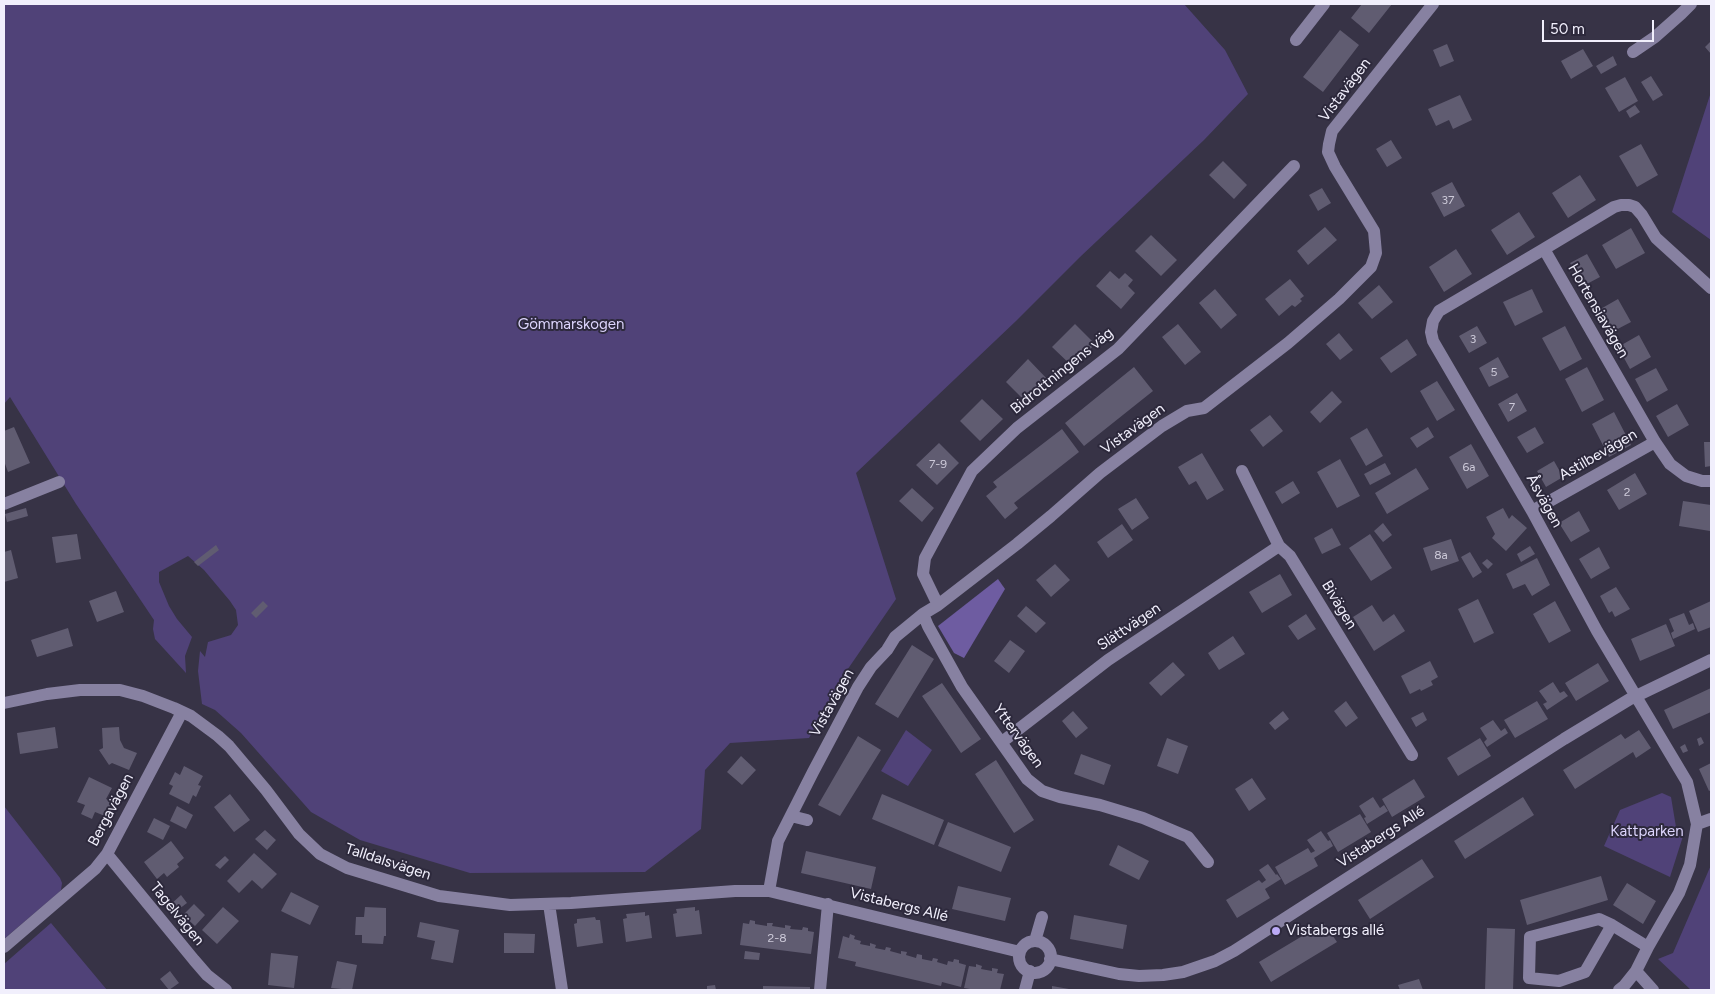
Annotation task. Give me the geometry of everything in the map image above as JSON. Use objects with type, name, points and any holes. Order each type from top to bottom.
[{"type":"street","points":[[1296,40],[1324,4]]},
{"type":"street","name":"Vistavägen","points":[[769,891],[778,841],[858,687],[895,637],[1017,544],[1100,473],[1162,426],[1187,411],[1204,408],[1288,343],[1339,299],[1371,267],[1376,253],[1374,231],[1335,168],[1328,152],[1328,144],[1332,132],[1432,4]]},
{"type":"street","points":[[1633,52],[1655,37],[1690,4]]},
{"type":"street","name":"Bidrottningens väg","points":[[938,605],[923,574],[925,558],[972,471],[1017,428],[1118,348],[1294,166]]},
{"type":"street","points":[[1544,249],[1614,207],[1629,205],[1635,207],[1642,215],[1656,238],[1711,288]]},
{"type":"street","name":"Åsvägen","points":[[1544,249],[1439,311],[1433,321],[1431,332],[1433,341],[1532,511],[1597,631],[1687,782],[1697,824]]},
{"type":"street","name":"Hortensiavägen","points":[[1544,249],[1655,442],[1670,464],[1686,476],[1702,481],[1711,481]]},
{"type":"street","name":"Astilbevägen","points":[[1532,511],[1655,442]]},
{"type":"street","name":"Bivägen","points":[[1242,471],[1279,546],[1290,556],[1412,755]]},
{"type":"street","points":[[4,504],[59,482]]},
{"type":"street","name":"Slättvägen","points":[[1002,742],[1108,660],[1279,546]]},
{"type":"street","name":"Yttervägen","points":[[923,614],[962,687],[1027,779],[1042,791],[1143,818],[1188,838],[1208,862]]},
{"type":"street","name":"Vistabergs Allé","points":[[1050,959],[1119,974],[1139,976],[1183,972],[1215,961],[1248,942],[1564,739],[1636,696],[1711,660]]},
{"type":"street","name":"Talldalsvägen","points":[[4,703],[47,694],[80,690],[120,690],[143,696],[182,712],[218,736],[229,746],[266,790],[299,834],[320,854],[347,868],[439,896],[510,906],[735,891],[769,891]]},
{"type":"street","name":"Bergavägen","points":[[4,947],[87,876],[107,854],[182,712]]},
{"type":"street","points":[[791,816],[807,820]]},
{"type":"street","points":[[1619,990],[1636,972],[1679,893],[1690,865],[1697,824],[1711,818]]},
{"type":"street","name":"Tagelvägen","points":[[107,854],[207,975],[226,990]]},
{"type":"street","name":"Vistabergs Allé","points":[[769,891],[1020,952]]},
{"type":"street","points":[[549,904],[562,990]]},
{"type":"street","points":[[820,990],[828,904]]},
{"type":"street","points":[[1035,941],[1042,916]]},
{"type":"street","points":[[1612,926],[1585,972],[1559,981],[1529,978],[1530,937],[1599,918],[1648,947]]},
{"type":"street","points":[[1035,941],[1040,942],[1050,950],[1050,959],[1045,969],[1030,972],[1022,966],[1020,952],[1025,944],[1035,941]]},
{"type":"street","points":[[1025,990],[1030,972]]},
{"type":"street","points":[[1636,972],[1653,990]]},
{"type":"green space","name":"Gömmarskogen","points":[[4,4],[1184,4],[1225,50],[1248,94],[1204,140],[856,473],[896,599],[841,679],[809,738],[730,743],[705,770],[701,829],[645,872],[470,873],[360,840],[311,812],[241,733],[215,710],[202,704],[198,671],[200,651],[205,657],[208,642],[231,635],[238,625],[236,610],[204,570],[188,556],[159,572],[159,582],[169,606],[192,637],[185,656],[186,673],[155,639],[154,620],[76,504],[10,397],[4,404]]},
{"type":"green space","points":[[1711,92],[1711,240],[1672,212]]},
{"type":"green space","points":[[906,730],[932,750],[908,786],[881,771]]},
{"type":"green space","name":"Kattparken","points":[[1662,793],[1671,797],[1676,827],[1684,833],[1670,877],[1604,846],[1620,810]]},
{"type":"green space","points":[[4,806],[62,883],[61,890],[58,893],[4,939]]},
{"type":"green space","points":[[1711,865],[1711,990],[1691,990],[1658,959],[1673,953]]},
{"type":"green space","points":[[51,923],[107,990],[4,990],[4,964]]},
{"type":"shaded area","points":[[998,579],[1005,589],[964,658],[954,653],[938,626]]},
{"type":"building","points":[[1362,4],[1392,4],[1369,33],[1351,18]]},
{"type":"building","points":[[1340,30],[1359,45],[1323,92],[1303,77]]},
{"type":"building","points":[[1711,41],[1711,54],[1705,47]]},
{"type":"building","points":[[1447,44],[1454,61],[1440,67],[1433,50]]},
{"type":"building","points":[[1583,49],[1593,66],[1571,79],[1561,61]]},
{"type":"building","points":[[1613,56],[1617,65],[1601,74],[1596,66]]},
{"type":"building","points":[[1651,76],[1663,95],[1653,101],[1641,82]]},
{"type":"building","points":[[1625,77],[1638,101],[1619,112],[1605,88]]},
{"type":"building","points":[[1460,95],[1472,120],[1453,129],[1449,120],[1436,126],[1428,109]]},
{"type":"building","points":[[1635,105],[1640,112],[1630,118],[1626,111]]},
{"type":"building","points":[[1391,140],[1402,158],[1387,167],[1376,149]]},
{"type":"building","points":[[1641,144],[1658,175],[1637,187],[1619,156]]},
{"type":"building","points":[[1223,161],[1247,185],[1234,199],[1209,175]]},
{"type":"building","points":[[1580,175],[1596,200],[1568,218],[1552,193]]},
{"type":"building","points":[[1452,182],[1465,206],[1444,217],[1431,193]]},
{"type":"building","points":[[1322,188],[1331,203],[1318,211],[1309,195]]},
{"type":"building","points":[[1519,212],[1535,237],[1507,255],[1491,230]]},
{"type":"building","points":[[1325,227],[1337,240],[1308,265],[1297,251]]},
{"type":"building","points":[[1631,228],[1645,253],[1616,269],[1602,245]]},
{"type":"building","points":[[1151,235],[1177,260],[1161,276],[1135,251]]},
{"type":"building","points":[[1456,249],[1472,274],[1444,292],[1429,267]]},
{"type":"building","points":[[1587,254],[1600,277],[1583,286],[1570,263]]},
{"type":"building","points":[[1110,271],[1119,279],[1125,273],[1133,280],[1128,286],[1135,293],[1121,309],[1096,286]]},
{"type":"building","points":[[1290,279],[1304,296],[1300,299],[1302,301],[1295,307],[1292,305],[1279,316],[1265,299]]},
{"type":"building","points":[[1379,285],[1393,302],[1372,319],[1358,303]]},
{"type":"building","points":[[1215,289],[1237,315],[1221,329],[1199,303]]},
{"type":"building","points":[[1532,289],[1543,312],[1515,326],[1503,302]]},
{"type":"building","points":[[1618,299],[1631,322],[1610,333],[1597,311]]},
{"type":"building","points":[[1075,324],[1095,344],[1073,367],[1052,347]]},
{"type":"building","points":[[1178,324],[1201,352],[1185,365],[1162,337]]},
{"type":"building","points":[[1477,326],[1487,343],[1469,353],[1459,336]]},
{"type":"building","points":[[1565,326],[1582,359],[1560,371],[1542,338]]},
{"type":"building","points":[[1339,333],[1353,350],[1340,360],[1326,344]]},
{"type":"building","points":[[1639,335],[1651,357],[1630,369],[1618,347]]},
{"type":"building","points":[[1407,339],[1417,355],[1391,373],[1380,358]]},
{"type":"building","points":[[1498,357],[1509,377],[1489,387],[1479,368]]},
{"type":"building","points":[[1028,359],[1048,380],[1026,402],[1006,382]]},
{"type":"building","points":[[1134,367],[1153,391],[1084,446],[1065,423]]},
{"type":"building","points":[[1587,367],[1604,400],[1582,412],[1565,379]]},
{"type":"building","points":[[1656,368],[1668,390],[1647,402],[1635,379]]},
{"type":"building","points":[[1437,381],[1455,410],[1437,421],[1420,391]]},
{"type":"building","points":[[1332,391],[1342,402],[1320,423],[1310,412]]},
{"type":"building","points":[[1517,393],[1527,411],[1508,422],[1498,404]]},
{"type":"building","points":[[982,399],[1003,419],[980,441],[960,421]]},
{"type":"building","points":[[1677,404],[1689,425],[1668,437],[1656,416]]},
{"type":"building","points":[[1614,412],[1631,445],[1609,457],[1592,424]]},
{"type":"building","points":[[1270,415],[1283,431],[1263,447],[1250,430]]},
{"type":"building","points":[[14,427],[30,463],[8,472],[4,461],[4,431]]},
{"type":"building","points":[[1428,427],[1434,437],[1417,448],[1410,438]]},
{"type":"building","points":[[1535,427],[1544,443],[1527,453],[1517,437]]},
{"type":"building","points":[[1367,428],[1383,456],[1366,466],[1350,438]]},
{"type":"building","points":[[1062,429],[1079,452],[1014,503],[1018,508],[1005,519],[986,496],[997,487],[993,482]]},
{"type":"building","points":[[1704,442],[1711,442],[1711,466],[1705,467]]},
{"type":"building","points":[[939,443],[959,463],[937,485],[916,465]]},
{"type":"building","points":[[1471,444],[1489,476],[1467,489],[1449,457]]},
{"type":"building","points":[[1202,453],[1224,490],[1207,500],[1196,481],[1189,485],[1178,467]]},
{"type":"building","points":[[1340,459],[1360,496],[1337,508],[1317,472]]},
{"type":"building","points":[[1554,461],[1563,477],[1546,487],[1537,471]]},
{"type":"building","points":[[1385,463],[1391,474],[1370,485],[1364,474]]},
{"type":"building","points":[[1416,468],[1429,489],[1387,514],[1375,493]]},
{"type":"building","points":[[1635,473],[1647,494],[1619,510],[1607,490]]},
{"type":"building","points":[[1293,481],[1300,493],[1282,504],[1275,492]]},
{"type":"building","points":[[912,488],[934,508],[922,522],[899,501]]},
{"type":"building","points":[[1136,498],[1149,518],[1132,530],[1118,509]]},
{"type":"building","points":[[1683,501],[1711,505],[1710,531],[1679,526]]},
{"type":"building","points":[[26,508],[28,516],[7,522],[5,514]]},
{"type":"building","points":[[1503,508],[1509,519],[1512,515],[1527,528],[1506,551],[1492,538],[1495,534],[1486,517]]},
{"type":"building","points":[[1579,511],[1590,531],[1571,542],[1559,523]]},
{"type":"building","points":[[1383,523],[1392,535],[1383,542],[1374,531]]},
{"type":"building","points":[[1122,524],[1133,540],[1108,558],[1097,542]]},
{"type":"building","points":[[1332,528],[1341,545],[1322,554],[1314,538]]},
{"type":"building","points":[[77,534],[81,559],[56,563],[52,537]]},
{"type":"building","points":[[1370,534],[1392,568],[1371,581],[1349,548]]},
{"type":"building","points":[[1451,539],[1459,561],[1431,571],[1423,548]]},
{"type":"building","points":[[216,545],[219,550],[198,566],[194,562]]},
{"type":"building","points":[[1530,546],[1535,554],[1521,562],[1517,554]]},
{"type":"building","points":[[1599,547],[1610,568],[1591,579],[1579,559]]},
{"type":"building","points":[[11,550],[18,578],[4,582],[4,552]]},
{"type":"building","points":[[1470,552],[1482,572],[1473,578],[1461,557]]},
{"type":"building","points":[[1537,558],[1550,585],[1532,596],[1525,584],[1513,589],[1506,574]]},
{"type":"building","points":[[1487,559],[1493,564],[1488,569],[1482,563]]},
{"type":"building","points":[[1055,564],[1070,580],[1051,597],[1036,580]]},
{"type":"building","points":[[1280,574],[1292,595],[1262,613],[1249,592]]},
{"type":"building","points":[[1616,587],[1630,609],[1615,617],[1612,611],[1609,613],[1600,596]]},
{"type":"building","points":[[116,591],[124,612],[97,622],[89,601]]},
{"type":"building","points":[[1478,599],[1494,633],[1474,643],[1458,609]]},
{"type":"building","points":[[263,601],[268,606],[256,618],[251,613]]},
{"type":"building","points":[[1555,601],[1571,631],[1549,643],[1533,614]]},
{"type":"building","points":[[1711,601],[1711,627],[1698,632],[1689,611]]},
{"type":"building","points":[[1372,605],[1383,622],[1394,614],[1405,631],[1374,651],[1353,617]]},
{"type":"building","points":[[1026,606],[1046,623],[1036,633],[1017,616]]},
{"type":"building","points":[[1684,613],[1689,625],[1693,623],[1695,629],[1673,639],[1671,633],[1674,631],[1669,619]]},
{"type":"building","points":[[1306,614],[1316,629],[1298,640],[1288,626]]},
{"type":"building","points":[[1666,624],[1675,646],[1640,661],[1631,639]]},
{"type":"building","points":[[68,628],[73,646],[37,657],[31,640]]},
{"type":"building","points":[[1233,636],[1245,654],[1219,670],[1208,653]]},
{"type":"building","points":[[1010,640],[1025,651],[1009,673],[994,661]]},
{"type":"building","points":[[912,645],[934,659],[898,718],[875,704]]},
{"type":"building","points":[[1430,661],[1438,677],[1431,681],[1433,685],[1410,694],[1401,676]]},
{"type":"building","points":[[1173,662],[1185,675],[1161,696],[1149,683]]},
{"type":"building","points":[[1598,663],[1609,681],[1576,701],[1565,683]]},
{"type":"building","points":[[1553,682],[1560,693],[1564,691],[1568,696],[1547,710],[1543,704],[1547,702],[1539,691]]},
{"type":"building","points":[[942,683],[981,739],[961,753],[922,696]]},
{"type":"building","points":[[1711,688],[1711,712],[1673,729],[1664,710]]},
{"type":"building","points":[[1346,701],[1358,718],[1346,727],[1334,711]]},
{"type":"building","points":[[1537,701],[1548,719],[1515,738],[1504,720]]},
{"type":"building","points":[[1073,711],[1088,728],[1076,738],[1062,721]]},
{"type":"building","points":[[1283,711],[1289,719],[1275,730],[1269,723]]},
{"type":"building","points":[[1423,712],[1427,720],[1416,727],[1411,718]]},
{"type":"building","points":[[1493,720],[1501,731],[1505,728],[1508,733],[1487,747],[1484,742],[1487,739],[1480,728]]},
{"type":"building","points":[[55,727],[58,748],[20,754],[17,733]]},
{"type":"building","points":[[119,727],[120,740],[124,748],[137,753],[129,770],[112,763],[109,765],[99,750],[103,748],[102,728]]},
{"type":"building","points":[[1639,730],[1651,748],[1636,758],[1633,752],[1575,789],[1563,770],[1621,734],[1625,739]]},
{"type":"building","points":[[858,736],[881,750],[840,816],[818,805]]},
{"type":"building","points":[[1701,737],[1704,743],[1699,746],[1697,739]]},
{"type":"building","points":[[1167,738],[1188,746],[1178,774],[1157,766]]},
{"type":"building","points":[[1480,738],[1491,756],[1458,776],[1447,758]]},
{"type":"building","points":[[1685,744],[1688,751],[1683,753],[1680,747]]},
{"type":"building","points":[[1081,754],[1111,765],[1104,785],[1074,774]]},
{"type":"building","points":[[741,756],[756,770],[742,785],[727,772]]},
{"type":"building","points":[[996,760],[1034,820],[1014,833],[975,774]]},
{"type":"building","points":[[1711,763],[1711,790],[1709,791],[1699,769]]},
{"type":"building","points":[[184,766],[203,776],[198,785],[201,786],[196,797],[193,795],[189,804],[169,794],[173,786],[169,784],[175,772],[180,775]]},
{"type":"building","points":[[89,777],[112,788],[106,799],[112,802],[105,816],[95,812],[92,819],[81,814],[85,805],[77,802]]},
{"type":"building","points":[[1252,778],[1266,799],[1249,811],[1235,789]]},
{"type":"building","points":[[1414,779],[1425,797],[1392,817],[1382,799]]},
{"type":"building","points":[[230,794],[250,820],[234,832],[214,807]]},
{"type":"building","points":[[882,794],[944,820],[934,845],[872,819]]},
{"type":"building","points":[[1373,797],[1380,808],[1384,805],[1388,811],[1367,824],[1364,818],[1366,817],[1359,806]]},
{"type":"building","points":[[1523,797],[1534,815],[1465,859],[1454,841]]},
{"type":"building","points":[[177,806],[193,815],[186,829],[170,821]]},
{"type":"building","points":[[1360,814],[1371,832],[1338,852],[1327,833]]},
{"type":"building","points":[[154,818],[170,826],[163,840],[147,832]]},
{"type":"building","points":[[948,822],[1011,847],[1001,872],[938,846]]},
{"type":"building","points":[[265,830],[276,840],[267,850],[255,839]]},
{"type":"building","points":[[1321,831],[1333,846],[1314,858],[1318,866],[1285,885],[1275,867],[1308,848],[1311,853],[1315,851],[1307,840]]},
{"type":"building","points":[[171,841],[184,858],[177,864],[179,867],[167,877],[164,873],[157,879],[144,862]]},
{"type":"building","points":[[1118,845],[1149,861],[1139,880],[1109,865]]},
{"type":"building","points":[[806,851],[876,867],[871,889],[801,873]]},
{"type":"building","points":[[254,853],[277,874],[262,889],[252,880],[239,893],[227,881]]},
{"type":"building","points":[[225,856],[229,860],[220,869],[215,865]]},
{"type":"building","points":[[1422,859],[1434,877],[1370,919],[1358,900]]},
{"type":"building","points":[[1268,864],[1281,879],[1265,889],[1270,898],[1237,918],[1226,900],[1259,880],[1262,883],[1266,880],[1259,870]]},
{"type":"building","points":[[1601,876],[1608,900],[1527,925],[1520,900]]},
{"type":"building","points":[[1627,883],[1656,901],[1643,924],[1613,905]]},
{"type":"building","points":[[958,886],[1011,898],[1005,921],[952,909]]},
{"type":"building","points":[[291,892],[319,906],[310,925],[281,911]]},
{"type":"building","points":[[181,895],[187,903],[175,912],[170,905]]},
{"type":"building","points":[[194,904],[205,915],[195,926],[183,915]]},
{"type":"building","points":[[223,907],[239,921],[217,944],[202,930]]},
{"type":"building","points":[[365,907],[386,908],[386,936],[384,936],[383,944],[362,943],[362,935],[355,935],[356,917],[364,917]]},
{"type":"building","points":[[695,907],[695,911],[699,910],[702,934],[676,937],[673,914],[677,913],[676,909]]},
{"type":"building","points":[[645,912],[645,916],[649,915],[652,938],[626,942],[623,919],[627,918],[626,914]]},
{"type":"building","points":[[1074,915],[1127,925],[1123,949],[1070,939]]},
{"type":"building","points":[[595,917],[596,920],[600,920],[603,943],[577,947],[574,924],[577,923],[577,919]]},
{"type":"building","points":[[750,920],[755,921],[755,924],[767,926],[767,923],[773,923],[772,926],[785,928],[785,925],[791,926],[790,929],[802,930],[803,927],[808,928],[808,931],[814,932],[811,954],[740,945],[743,923],[749,924]]},
{"type":"building","points":[[420,922],[459,930],[453,963],[431,959],[435,941],[417,937]]},
{"type":"building","points":[[1324,923],[1337,942],[1271,982],[1259,962]]},
{"type":"building","points":[[1487,928],[1515,929],[1513,990],[1485,990]]},
{"type":"building","points":[[504,933],[535,934],[534,953],[504,953]]},
{"type":"building","points":[[850,934],[855,936],[854,939],[861,941],[860,944],[870,946],[870,943],[876,945],[875,948],[885,950],[886,947],[891,948],[890,951],[901,954],[901,951],[907,952],[906,955],[916,958],[917,954],[922,955],[922,959],[932,961],[933,958],[938,959],[937,962],[947,965],[948,961],[959,960],[959,963],[966,965],[961,987],[942,982],[941,986],[855,966],[856,962],[838,958],[843,936],[849,938]]},
{"type":"building","points":[[745,951],[760,953],[759,960],[744,959]]},
{"type":"building","points":[[271,953],[298,956],[294,988],[268,985]]},
{"type":"building","points":[[337,961],[357,965],[352,990],[331,988]]},
{"type":"building","points":[[976,964],[982,966],[981,969],[992,971],[992,968],[998,969],[997,973],[1004,974],[1000,990],[964,988],[969,966],[976,967]]},
{"type":"building","points":[[170,971],[179,983],[169,990],[160,979]]},
{"type":"building","points":[[1419,979],[1423,990],[1400,990],[1398,985]]},
{"type":"building","points":[[715,985],[716,990],[707,990],[707,986]]},
{"type":"building","points":[[763,986],[810,987],[810,990],[763,990]]},
{"type":"building","points":[[1052,986],[1069,989],[1069,990],[1052,990]]},
{"type":"place","name":"Vistabergs allé","points":[[1276,931]]}]
